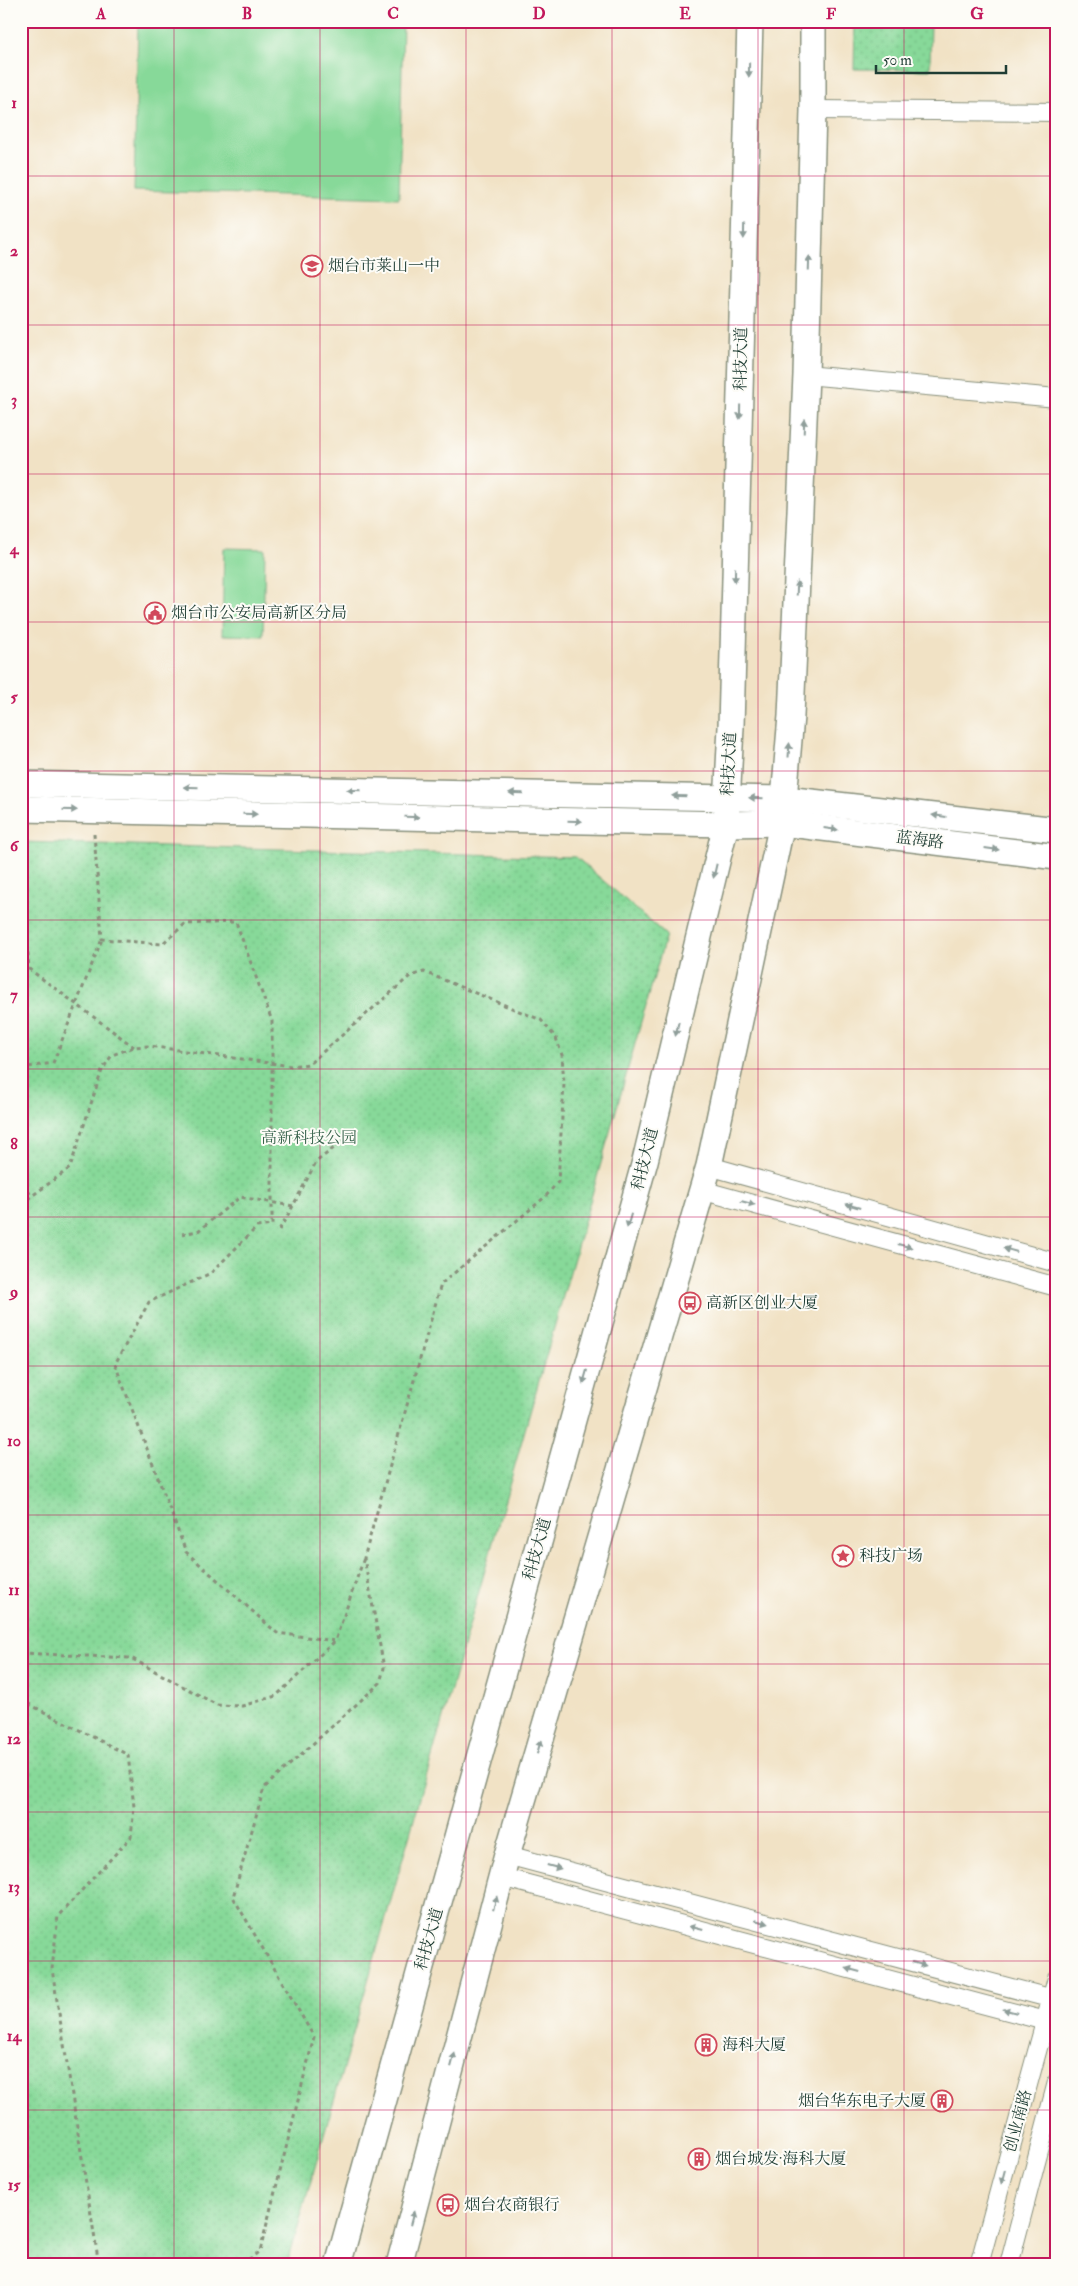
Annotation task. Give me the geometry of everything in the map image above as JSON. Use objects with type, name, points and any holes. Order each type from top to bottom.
[{"type":"main road","name":"科技大道","points":[[338,2265],[645,1161],[726,824],[732,727],[750,21]]},
{"type":"main road","points":[[399,2265],[504,1866],[709,1166],[784,811],[791,716],[806,375],[813,110],[813,21]]},
{"type":"main road","points":[[21,784],[727,797],[784,811]]},
{"type":"main road","points":[[21,809],[726,824],[784,811]]},
{"type":"main road","name":"蓝海路","points":[[784,811],[1057,830]]},
{"type":"main road","name":"蓝海路","points":[[784,811],[1057,857]]},
{"type":"street","points":[[813,110],[1057,112]]},
{"type":"street","points":[[806,375],[1057,398]]},
{"type":"street","points":[[709,1166],[1057,1263]]},
{"type":"street","points":[[701,1190],[1057,1287]]},
{"type":"street","points":[[504,1866],[1054,1999]]},
{"type":"street","points":[[504,1866],[1051,2022]]},
{"type":"street","name":"创业南路","points":[[979,2265],[1051,2022],[1057,1978]]},
{"type":"street","name":"创业南路","points":[[1009,2265],[1057,2082]]},
{"type":"path","points":[[21,1068],[54,1063],[102,940],[94,834]]},
{"type":"path","points":[[21,906],[25,910],[29,969]]},
{"type":"path","points":[[102,940],[162,944],[185,924],[236,922],[272,1021],[272,1225],[257,1227],[211,1273],[149,1302],[116,1364],[186,1552],[277,1633],[334,1641]]},
{"type":"path","points":[[21,973],[29,969]]},
{"type":"path","points":[[29,969],[134,1047]]},
{"type":"path","points":[[21,1204],[70,1168],[102,1070],[112,1055],[134,1047],[150,1046],[291,1066],[309,1064],[410,976],[424,972],[541,1020],[556,1038],[562,1055],[564,1084],[558,1182],[545,1197],[441,1284],[364,1558],[334,1641],[276,1696],[242,1706],[217,1705],[131,1658],[21,1653]]},
{"type":"path","points":[[279,1230],[316,1162],[357,1130]]},
{"type":"path","points":[[21,1176],[31,1196]]},
{"type":"path","points":[[182,1234],[198,1231],[240,1197],[293,1206]]},
{"type":"path","points":[[241,2265],[260,2250],[314,2037],[233,1897],[264,1788],[380,1682],[384,1668],[364,1558]]},
{"type":"path","points":[[21,1700],[128,1755],[134,1808],[131,1837],[58,1916],[52,1969],[99,2265]]},
{"type":"green space","points":[[138,21],[403,21],[399,198],[134,191]]},
{"type":"green space","points":[[855,21],[931,21],[930,70],[854,69]]},
{"type":"green space","points":[[224,548],[265,549],[263,636],[222,635]]},
{"type":"green space","name":"高新科技公园","points":[[21,842],[576,857],[666,935],[287,2265],[21,2265]]},
{"type":"place","name":"烟台市莱山一中","points":[[312,266]]},
{"type":"place","name":"烟台市公安局高新区分局","points":[[155,613]]},
{"type":"place","name":"高新区创业大厦","points":[[690,1303]]},
{"type":"place","name":"科技广场","points":[[843,1556]]},
{"type":"place","name":"海科大厦","points":[[706,2045]]},
{"type":"place","name":"烟台华东电子大厦","points":[[942,2101]]},
{"type":"place","name":"烟台城发·海科大厦","points":[[699,2159]]},
{"type":"place","name":"烟台农商银行","points":[[448,2205]]}]
